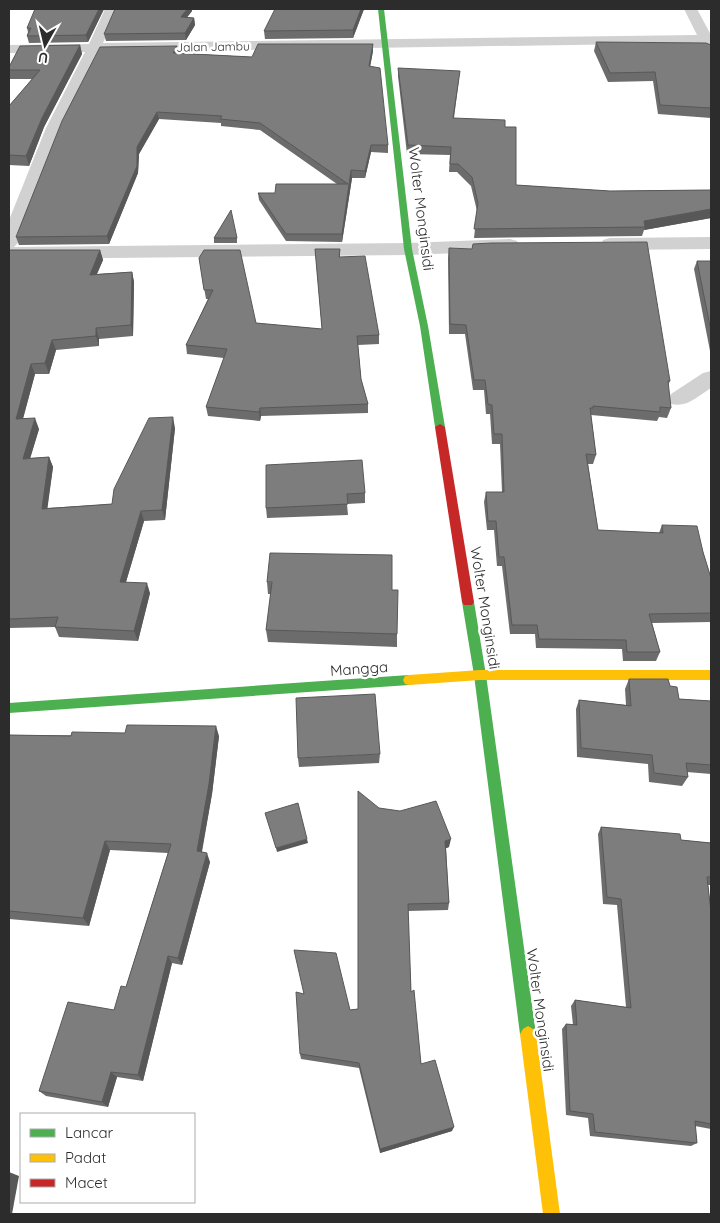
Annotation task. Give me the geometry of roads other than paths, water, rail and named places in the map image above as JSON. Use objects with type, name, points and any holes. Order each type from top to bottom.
[{"type":"street","points":[[9,243],[54,128],[94,49],[110,9]]},
{"type":"street","name":"Wolter Monginsidi","points":[[381,9],[387,43],[408,249],[424,326],[480,675],[552,1214]]},
{"type":"street","points":[[692,9],[710,42]]},
{"type":"street","name":"Jalan Jambu","points":[[9,50],[387,43],[710,42]]},
{"type":"street","points":[[588,244],[711,243]]},
{"type":"street","points":[[9,253],[408,249],[530,245]]},
{"type":"street","points":[[679,400],[711,378]]},
{"type":"street","name":"Mangga","points":[[9,708],[480,675],[711,675]]}]
